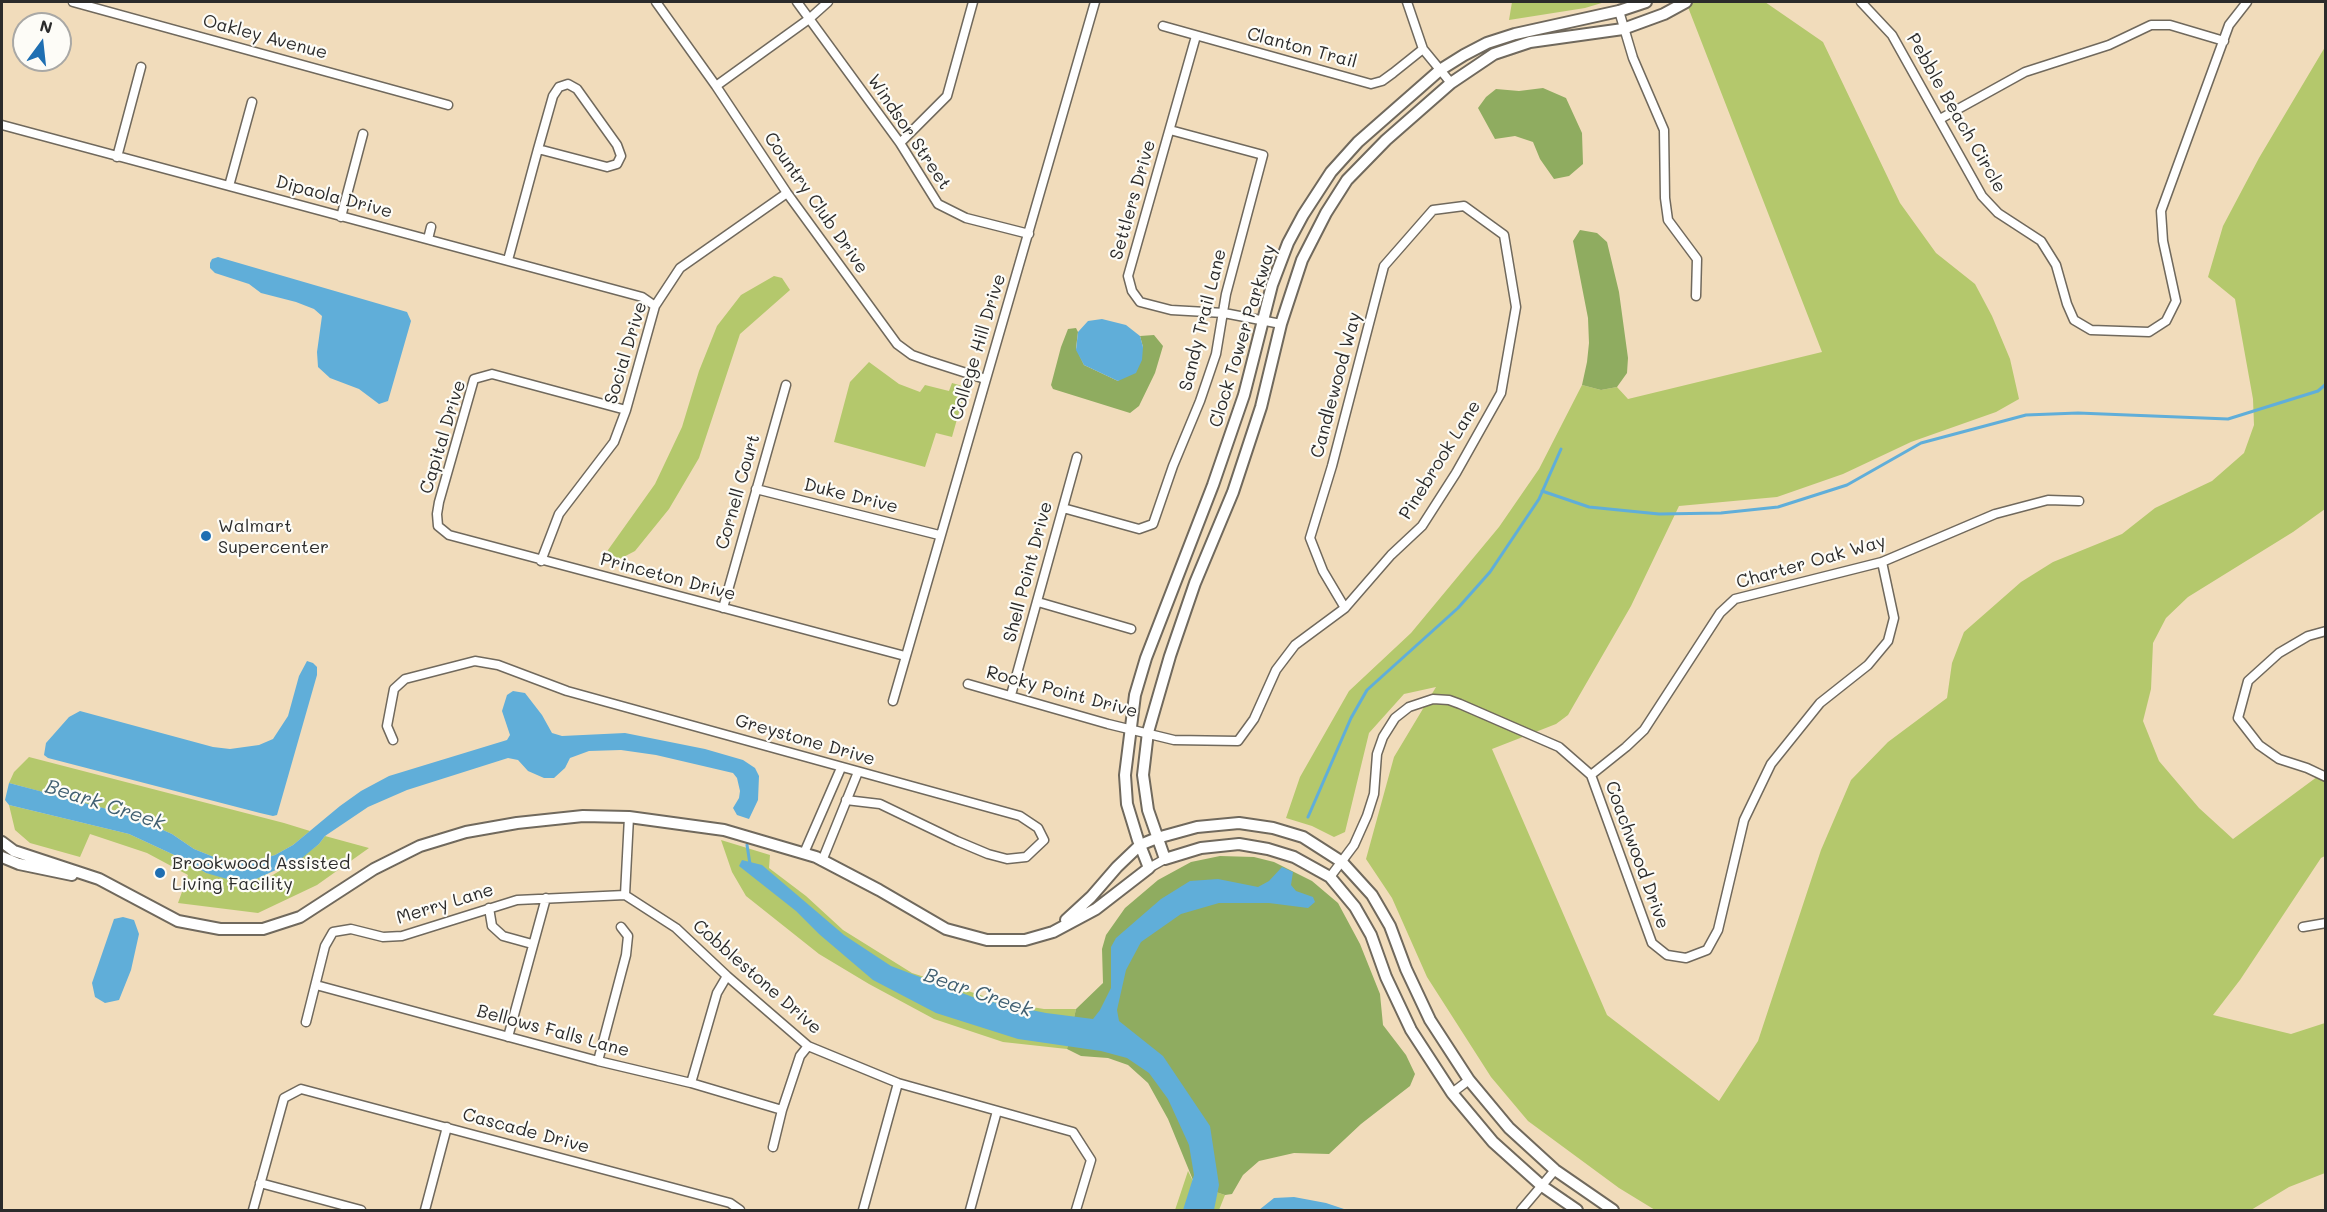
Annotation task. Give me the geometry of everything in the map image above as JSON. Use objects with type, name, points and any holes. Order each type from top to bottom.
[{"type":"street","name":"Oakley Avenue","points":[[73,2],[448,105]]},
{"type":"street","name":"Country Club Drive","points":[[656,2],[716,86],[787,193],[897,344],[912,355],[985,379]]},
{"type":"street","name":"Windsor Street","points":[[797,2],[900,143],[938,204],[966,218],[1029,234]]},
{"type":"street","points":[[716,86],[809,19],[828,2]]},
{"type":"street","points":[[900,143],[947,96],[973,2]]},
{"type":"street","name":"College Hill Drive","points":[[893,701],[939,535],[1029,234],[1095,2]]},
{"type":"street","points":[[1407,2],[1423,49],[1451,83]]},
{"type":"street","name":"Clock Tower Parkway","points":[[1149,868],[1127,804],[1125,775],[1135,695],[1146,658],[1236,417],[1272,285],[1288,243],[1331,172],[1358,142],[1440,70],[1487,43],[1515,34],[1619,11],[1646,2]]},
{"type":"street","name":"Clock Tower Parkway","points":[[1165,859],[1148,810],[1143,775],[1148,732],[1170,656],[1196,583],[1233,492],[1261,407],[1281,324],[1302,260],[1326,213],[1347,180],[1386,140],[1451,83],[1494,54],[1530,42],[1623,29],[1664,14],[1686,2]]},
{"type":"street","name":"Pebble Beach Circle","points":[[1864,2],[1892,35],[1982,196],[1998,213],[2041,241],[2056,265],[2074,320],[2091,330],[2149,332],[2166,321],[2176,301],[2163,241],[2161,211],[2229,25],[2247,2]]},
{"type":"street","points":[[1619,11],[1623,29],[1664,130],[1665,198],[1668,220],[1697,259],[1696,296]]},
{"type":"street","points":[[1940,119],[2025,72],[2109,45],[2151,25],[2170,25],[2223,41]]},
{"type":"street","name":"Clanton Trail","points":[[1163,27],[1371,84],[1382,81],[1423,49]]},
{"type":"street","name":"Settlers Drive","points":[[1196,36],[1128,276],[1132,291],[1140,302],[1171,310],[1224,313],[1281,324]]},
{"type":"street","points":[[117,157],[141,67]]},
{"type":"street","points":[[508,260],[538,149],[553,96],[559,87],[568,84],[577,89],[617,145],[621,156],[617,164],[607,167],[538,149]]},
{"type":"street","points":[[229,186],[252,102]]},
{"type":"street","name":"Dipaola Drive","points":[[2,125],[642,297],[655,306]]},
{"type":"street","name":"Sandy Trail Lane","points":[[1063,508],[1139,529],[1153,524],[1216,354],[1226,294],[1263,155],[1170,130]]},
{"type":"street","points":[[341,217],[363,134]]},
{"type":"street","name":"Social Drive","points":[[541,561],[558,514],[614,442],[626,410],[655,306],[680,268],[787,193]]},
{"type":"street","name":"Candlewood Way","points":[[1345,608],[1323,571],[1310,538],[1332,466],[1384,266],[1433,210],[1464,206]]},
{"type":"street","name":"Pinebrook Lane","points":[[1148,732],[1174,740],[1238,741],[1254,719],[1276,670],[1295,645],[1345,608],[1391,555],[1422,526],[1456,473],[1501,393],[1516,307],[1504,235],[1464,206]]},
{"type":"street","points":[[428,239],[431,227]]},
{"type":"street","name":"Capital Drive","points":[[437,514],[474,379],[492,374],[626,410]]},
{"type":"street","name":"Cornell Court","points":[[723,608],[786,384]]},
{"type":"street","name":"Shell Point Drive","points":[[1011,695],[1077,457]]},
{"type":"street","name":"Duke Drive","points":[[756,489],[939,535]]},
{"type":"street","name":"Charter Oak Way","points":[[1590,775],[1644,730],[1720,613],[1735,598],[1882,562],[1995,514],[2048,500],[2079,501]]},
{"type":"street","name":"Princeton Drive","points":[[437,514],[438,526],[449,535],[905,656]]},
{"type":"street","name":"Coachwood Drive","points":[[1590,775],[1652,943],[1667,955],[1686,958],[1707,950],[1718,930],[1744,820],[1771,764],[1820,703],[1868,664],[1888,640],[1894,618],[1882,562]]},
{"type":"street","points":[[1038,602],[1131,629]]},
{"type":"street","points":[[2325,631],[2308,636],[2279,653],[2248,681],[2238,718],[2259,745],[2279,759],[2307,768],[2325,777]]},
{"type":"street","name":"Greystone Drive","points":[[393,740],[387,726],[394,689],[405,679],[475,661],[498,665],[567,691],[1020,816],[1038,828],[1044,840],[1026,857],[1007,859],[957,841],[880,804],[846,800]]},
{"type":"street","name":"Rocky Point Drive","points":[[968,684],[1148,732]]},
{"type":"street","points":[[1330,877],[1358,837],[1371,807],[1377,754],[1388,727],[1401,712],[1420,703],[1441,699],[1460,704],[1560,747],[1590,775]]},
{"type":"street","points":[[804,853],[841,768]]},
{"type":"street","points":[[822,861],[858,772]]},
{"type":"street","points":[[2,843],[14,851],[99,879],[135,896],[178,921],[220,929],[263,929],[300,917],[374,868],[420,846],[466,832],[517,823],[583,816],[629,817],[724,830],[804,853],[879,890],[946,929],[987,940],[1025,940],[1053,932],[1096,909],[1149,868],[1165,859],[1201,848],[1239,844],[1268,849],[1294,857],[1330,877],[1355,907],[1371,935],[1386,976],[1412,1030],[1452,1093],[1493,1143],[1542,1186],[1577,1210]]},
{"type":"street","points":[[625,895],[629,817]]},
{"type":"street","points":[[1053,932],[1091,897],[1140,845],[1157,838],[1197,827],[1239,823],[1273,828],[1303,837],[1342,862],[1372,895],[1390,926],[1406,969],[1430,1020],[1469,1080],[1509,1128],[1555,1170],[1613,1210]]},
{"type":"street","points":[[2,858],[29,867],[99,879]]},
{"type":"street","name":"Merry Lane","points":[[306,1022],[325,946],[333,932],[351,929],[383,937],[402,936],[517,900],[625,895]]},
{"type":"street","name":"Cobblestone Drive","points":[[625,895],[676,928],[808,1046],[898,1083],[1073,1132],[1091,1160],[1076,1210]]},
{"type":"street","points":[[508,1037],[546,897]]},
{"type":"street","points":[[489,908],[492,926],[503,936],[532,944]]},
{"type":"street","points":[[2303,927],[2325,923]]},
{"type":"street","points":[[598,1061],[626,955],[628,936],[621,927]]},
{"type":"street","points":[[691,1083],[717,993],[727,976]]},
{"type":"street","name":"Bellows Falls Lane","points":[[316,985],[598,1061],[691,1083],[782,1110]]},
{"type":"street","points":[[773,1147],[782,1110],[800,1056],[808,1046]]},
{"type":"street","points":[[1452,1093],[1469,1080]]},
{"type":"street","points":[[863,1210],[898,1083]]},
{"type":"street","name":"Cascade Drive","points":[[260,1184],[284,1098],[301,1089],[730,1203],[740,1210]]},
{"type":"street","points":[[970,1210],[997,1111]]},
{"type":"street","points":[[425,1210],[447,1127]]},
{"type":"street","points":[[1521,1210],[1555,1170]]},
{"type":"street","points":[[253,1210],[260,1184],[361,1210]]},
{"type":"green space","points":[[1512,2],[1605,2],[1585,8],[1509,20]]},
{"type":"green space","points":[[1686,2],[1765,2],[1823,42],[1900,203],[1936,253],[1975,284],[1992,316],[2010,359],[2019,399],[1996,412],[1911,442],[1843,474],[1777,497],[1679,506],[1631,606],[1568,715],[1556,724],[1492,749],[1607,1015],[1719,1101],[1758,1041],[1821,850],[1851,780],[1888,742],[1947,698],[1952,663],[1964,632],[2021,582],[2053,562],[2122,534],[2155,508],[2212,481],[2244,453],[2254,425],[2253,399],[2235,299],[2208,277],[2223,226],[2259,158],[2325,47],[2325,509],[2293,532],[2188,597],[2166,618],[2153,643],[2151,689],[2143,721],[2159,761],[2199,808],[2233,839],[2325,771],[2325,856],[2321,858],[2240,980],[2213,1015],[2291,1034],[2325,1023],[2325,1173],[2289,1187],[2251,1210],[1655,1210],[1619,1188],[1528,1121],[1491,1077],[1427,977],[1392,898],[1366,859],[1394,757],[1436,687],[1404,694],[1369,733],[1345,832],[1334,837],[1312,826],[1286,818],[1300,777],[1349,691],[1411,633],[1499,527],[1539,469],[1582,385],[1601,390],[1617,387],[1628,399],[1822,352]]},
{"type":"green space","points":[[1543,88],[1566,98],[1582,133],[1583,164],[1569,176],[1554,179],[1540,159],[1533,142],[1515,136],[1495,139],[1478,108],[1496,89],[1519,91]]},
{"type":"green space","points":[[1580,230],[1597,233],[1607,242],[1619,292],[1628,358],[1627,373],[1617,387],[1601,390],[1582,385],[1589,343],[1588,318],[1573,241]]},
{"type":"green space","points":[[774,276],[782,278],[790,290],[740,334],[699,458],[669,509],[635,551],[612,563],[606,561],[608,550],[655,484],[682,427],[699,371],[717,326],[741,295]]},
{"type":"green space","points":[[1076,328],[1078,332],[1076,348],[1084,365],[1118,381],[1143,347],[1140,336],[1154,335],[1163,346],[1155,373],[1139,406],[1130,413],[1053,389],[1051,385],[1061,347],[1068,329]]},
{"type":"green space","points":[[869,362],[899,384],[920,392],[925,385],[949,391],[952,383],[966,387],[952,437],[936,433],[925,467],[834,442],[850,382]]},
{"type":"green space","points":[[29,757],[310,831],[293,845],[275,855],[249,863],[224,861],[194,849],[172,834],[129,815],[9,783],[14,772]]},
{"type":"green space","points":[[9,805],[129,834],[185,860],[206,873],[256,879],[268,874],[268,878],[302,857],[319,844],[325,836],[369,848],[317,885],[258,913],[178,903],[188,875],[147,853],[90,834],[80,857],[30,843],[15,830]]},
{"type":"green space","points":[[721,840],[770,855],[769,868],[806,896],[843,930],[912,973],[1002,1002],[1044,1009],[1076,1009],[1067,1049],[1003,1042],[934,1019],[819,954],[746,896],[732,872]]},
{"type":"green space","points":[[1220,856],[1254,857],[1274,862],[1312,881],[1338,903],[1360,944],[1380,994],[1383,1025],[1406,1055],[1415,1074],[1410,1086],[1361,1124],[1329,1154],[1294,1153],[1259,1161],[1243,1175],[1232,1194],[1225,1195],[1195,1185],[1168,1119],[1148,1083],[1128,1065],[1108,1058],[1081,1056],[1067,1049],[1076,1009],[1103,983],[1102,949],[1106,935],[1125,908],[1158,880],[1191,862]]},
{"type":"green space","points":[[1188,1171],[1195,1185],[1225,1195],[1219,1210],[1175,1210]]},
{"type":"water","points":[[218,257],[407,312],[411,321],[388,401],[379,404],[359,389],[330,378],[318,367],[317,352],[322,316],[314,309],[261,293],[249,284],[215,273],[210,268],[210,263],[212,259]]},
{"type":"water","points":[[1102,319],[1126,325],[1140,336],[1143,347],[1142,360],[1136,373],[1118,381],[1084,365],[1076,350],[1078,332],[1088,321]]},
{"type":"water","points":[[307,661],[317,667],[317,675],[277,815],[260,813],[48,758],[44,755],[46,743],[69,717],[80,711],[213,747],[230,749],[259,745],[273,739],[288,716],[299,676]]},
{"type":"water","points":[[513,691],[525,693],[552,733],[562,736],[625,733],[705,749],[743,760],[755,768],[759,776],[758,800],[749,819],[737,815],[733,808],[740,791],[737,778],[733,773],[656,755],[621,750],[589,751],[570,758],[565,768],[554,778],[544,778],[528,771],[518,760],[508,758],[407,790],[368,807],[325,836],[302,858],[256,879],[241,883],[206,873],[185,860],[129,834],[9,805],[5,800],[9,783],[129,815],[172,834],[194,849],[224,861],[249,863],[275,855],[293,845],[340,806],[361,791],[389,776],[507,740],[510,735],[502,711],[507,695]]},
{"type":"water","points":[[742,860],[762,865],[844,935],[891,966],[978,999],[1046,1013],[1093,1019],[1111,988],[1111,947],[1116,938],[1161,899],[1190,881],[1218,879],[1258,887],[1269,881],[1282,867],[1293,872],[1291,885],[1296,891],[1313,897],[1315,902],[1308,908],[1269,903],[1219,903],[1181,914],[1141,942],[1126,970],[1117,1010],[1119,1021],[1163,1056],[1210,1126],[1219,1185],[1214,1210],[1183,1210],[1194,1175],[1189,1145],[1168,1099],[1149,1073],[1127,1058],[1101,1051],[1018,1039],[936,1013],[873,980],[796,911],[739,866]]},
{"type":"water","points":[[123,917],[134,920],[139,934],[131,970],[119,1000],[105,1003],[95,997],[92,983],[114,919]]},
{"type":"water","points":[[1294,1197],[1347,1210],[1259,1210],[1274,1198]]},
{"type":"waterway","points":[[1542,491],[1589,507],[1659,514],[1721,513],[1778,507],[1847,485],[1921,443],[2026,415],[2078,413],[2228,419],[2318,391],[2326,384]]},
{"type":"waterway","points":[[1308,817],[1351,718],[1367,690],[1458,608],[1490,572],[1539,499],[1561,449]]},
{"type":"waterway","name":"Bear Creek","points":[[747,845],[750,864]]},
{"type":"place","name":"Walmart Supercenter","points":[[206,536]]},
{"type":"place","name":"Brookwood Assisted Living Facility","points":[[160,873]]},
{"type":"water label","name":"Beark Creek","points":[[105,805]]}]
